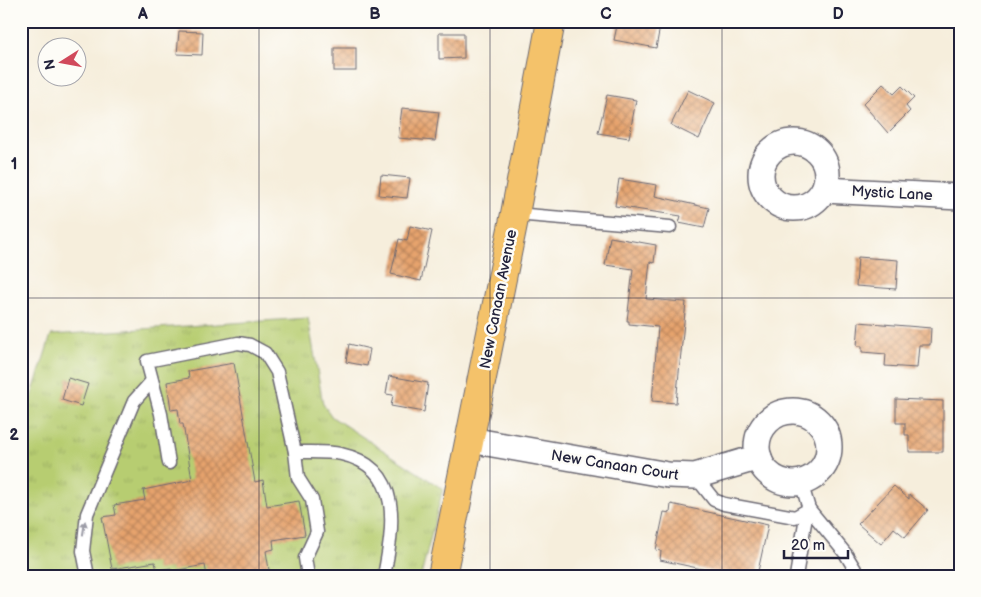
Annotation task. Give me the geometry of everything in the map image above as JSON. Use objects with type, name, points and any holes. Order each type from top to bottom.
[{"type":"main road","name":"New Canaan Avenue","points":[[442,576],[515,214],[551,21]]},
{"type":"street","name":"Mystic Lane","points":[[824,190],[960,197]]},
{"type":"street","points":[[788,412],[800,412],[811,416],[824,430],[828,453],[818,473],[801,482],[789,483],[775,478],[763,468],[758,457],[758,438],[763,427],[771,419],[788,412]]},
{"type":"street","name":"New Canaan Court","points":[[470,440],[668,475],[695,476],[758,457]]},
{"type":"lane","points":[[515,214],[670,227]]},
{"type":"lane","points":[[169,463],[161,414],[147,361],[228,344],[238,343],[258,348],[270,358],[277,372],[295,452],[298,478],[312,500],[317,532],[305,558],[308,576]]},
{"type":"lane","points":[[88,576],[83,550],[87,514],[134,401],[151,382]]},
{"type":"lane","points":[[295,452],[333,452],[350,456],[367,466],[380,479],[388,494],[392,514],[391,538],[384,576]]},
{"type":"lane","points":[[695,476],[714,500],[724,504],[795,517],[808,510]]},
{"type":"lane","points":[[796,576],[808,510],[801,482]]},
{"type":"lane","points":[[808,510],[845,553],[858,576]]},
{"type":"green space","points":[[308,318],[323,404],[332,417],[443,489],[421,576],[21,576],[21,429],[51,335]]},
{"type":"building","points":[[618,21],[661,21],[656,48],[614,40]]},
{"type":"building","points":[[179,31],[203,32],[202,55],[177,54]]},
{"type":"building","points":[[439,33],[464,33],[464,58],[439,59]]},
{"type":"building","points":[[334,48],[356,48],[356,71],[334,71]]},
{"type":"building","points":[[883,84],[894,94],[902,86],[914,98],[906,106],[910,111],[888,133],[863,104]]},
{"type":"building","points":[[688,90],[715,103],[699,139],[671,125]]},
{"type":"building","points":[[607,95],[636,100],[629,138],[598,133]]},
{"type":"building","points":[[402,108],[439,112],[435,141],[398,138]]},
{"type":"building","points":[[381,175],[410,178],[407,198],[379,195]]},
{"type":"building","points":[[619,179],[657,185],[655,196],[709,208],[704,228],[679,223],[681,216],[615,206]]},
{"type":"building","points":[[410,226],[432,231],[421,281],[391,274],[399,239],[407,241]]},
{"type":"building","points":[[610,237],[656,245],[654,263],[650,262],[646,299],[686,302],[676,403],[652,401],[658,327],[629,324],[629,321],[627,321],[633,269],[605,265]]},
{"type":"building","points":[[858,257],[898,260],[896,289],[856,286]]},
{"type":"building","points":[[859,322],[931,328],[930,345],[919,345],[917,368],[885,366],[886,354],[862,352],[862,346],[857,346]]},
{"type":"building","points":[[349,344],[370,349],[367,366],[346,362]]},
{"type":"building","points":[[234,363],[255,482],[263,480],[267,506],[299,501],[305,535],[273,540],[274,549],[266,551],[270,576],[207,576],[205,565],[172,571],[171,568],[157,570],[155,562],[112,569],[102,517],[116,515],[114,505],[145,500],[143,490],[192,480],[183,424],[180,424],[178,409],[171,410],[167,382],[189,378],[188,371]]},
{"type":"building","points":[[389,376],[428,383],[424,412],[391,406],[393,395],[386,394]]},
{"type":"building","points":[[68,378],[88,384],[81,406],[62,400]]},
{"type":"building","points":[[896,399],[943,401],[943,452],[909,452],[909,435],[905,435],[905,423],[896,423]]},
{"type":"building","points":[[894,486],[909,499],[909,494],[928,510],[905,537],[894,528],[881,544],[858,524]]},
{"type":"building","points":[[671,504],[768,525],[757,576],[720,576],[721,573],[660,560],[661,551],[656,550],[664,512],[670,513]]}]
